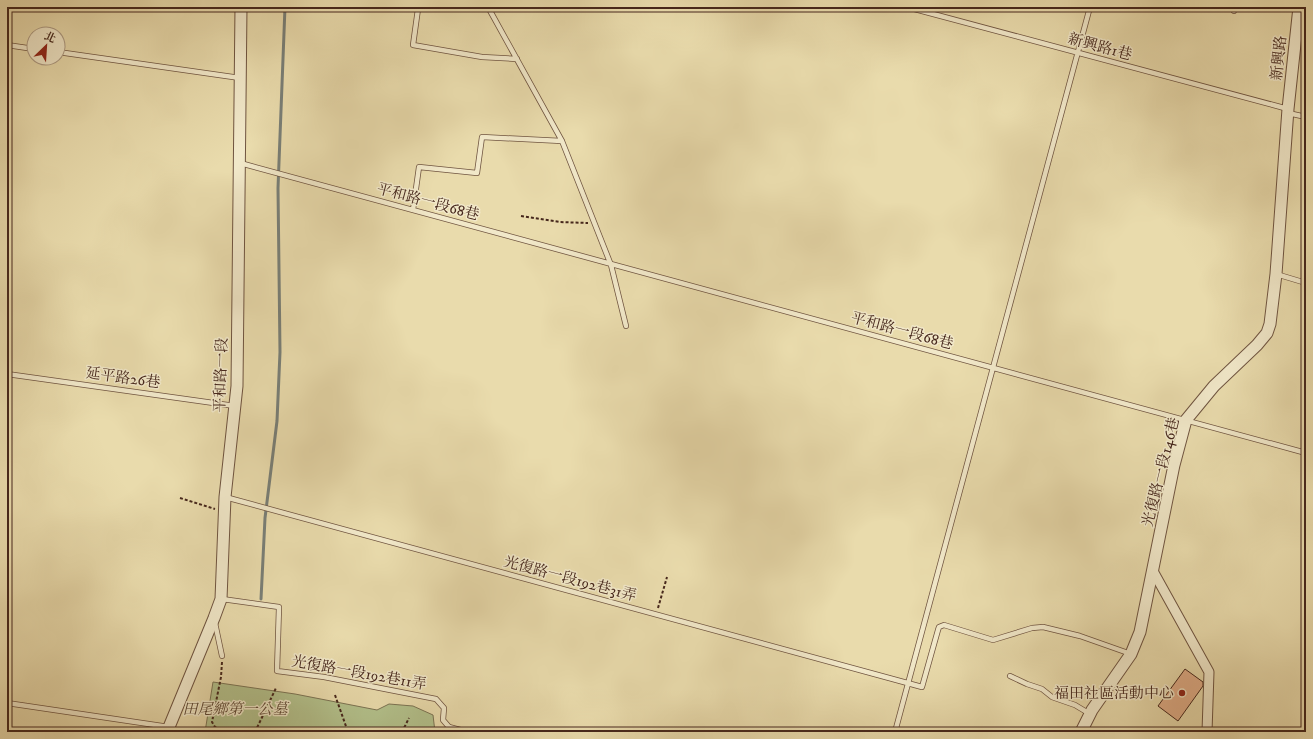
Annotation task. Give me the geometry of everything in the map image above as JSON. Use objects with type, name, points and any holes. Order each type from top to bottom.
[{"type":"street","name":"平和路一段","points":[[168,730],[221,599],[225,497],[236,406],[242,7]]},
{"type":"street","name":"新興路","points":[[1288,111],[1299,7]]},
{"type":"street","name":"光復路一段146巷","points":[[1081,732],[1090,714],[1131,654],[1140,632],[1174,465],[1186,420],[1214,386],[1257,346],[1266,333],[1272,315],[1288,111]]},
{"type":"street","points":[[1153,571],[1209,672],[1207,732]]},
{"type":"lane","points":[[488,7],[562,141],[611,264],[626,326]]},
{"type":"lane","name":"新興路1巷","points":[[907,7],[1306,117]]},
{"type":"lane","points":[[895,732],[1090,7]]},
{"type":"lane","points":[[418,9],[413,45],[482,57],[517,59]]},
{"type":"lane","points":[[7,45],[26,48]]},
{"type":"lane","points":[[66,53],[240,78]]},
{"type":"lane","points":[[413,210],[419,167],[477,173],[482,137],[562,141]]},
{"type":"lane","name":"平和路一段68巷","points":[[239,163],[1306,453]]},
{"type":"lane","points":[[1276,274],[1306,283]]},
{"type":"lane","name":"延平路26巷","points":[[7,374],[236,406]]},
{"type":"lane","name":"光復路一段192巷31弄","points":[[225,497],[908,684]]},
{"type":"lane","name":"光復路一段192巷11弄","points":[[221,599],[279,607],[277,671],[324,677],[436,699],[444,708],[443,720],[449,727],[468,732]]},
{"type":"lane","points":[[214,618],[222,656]]},
{"type":"lane","points":[[908,684],[922,687],[939,627],[944,625],[992,640],[1032,628],[1043,627],[1080,636],[1131,654]]},
{"type":"lane","points":[[1010,676],[1042,689],[1052,697],[1075,705],[1090,714]]},
{"type":"lane","points":[[7,703],[168,730]]},
{"type":"path","points":[[521,216],[560,222],[594,223]]},
{"type":"path","points":[[180,498],[224,512]]},
{"type":"path","points":[[656,615],[667,577]]},
{"type":"path","points":[[222,656],[221,677],[212,722],[216,727],[227,732]]},
{"type":"path","points":[[255,732],[276,688]]},
{"type":"path","points":[[335,695],[348,732]]},
{"type":"path","points":[[402,732],[409,718]]},
{"type":"green space","name":"田尾鄉第一公墓","points":[[213,682],[295,694],[377,710],[389,704],[413,706],[433,715],[435,732],[205,732]]},
{"type":"building","name":"福田社區活動中心","points":[[1185,669],[1203,682],[1203,686],[1178,721],[1158,706]]},
{"type":"waterway","points":[[261,599],[265,518],[277,421],[280,352],[278,188],[285,7]]},
{"type":"place","name":"福田社區活動中心","points":[[1182,693]]}]
